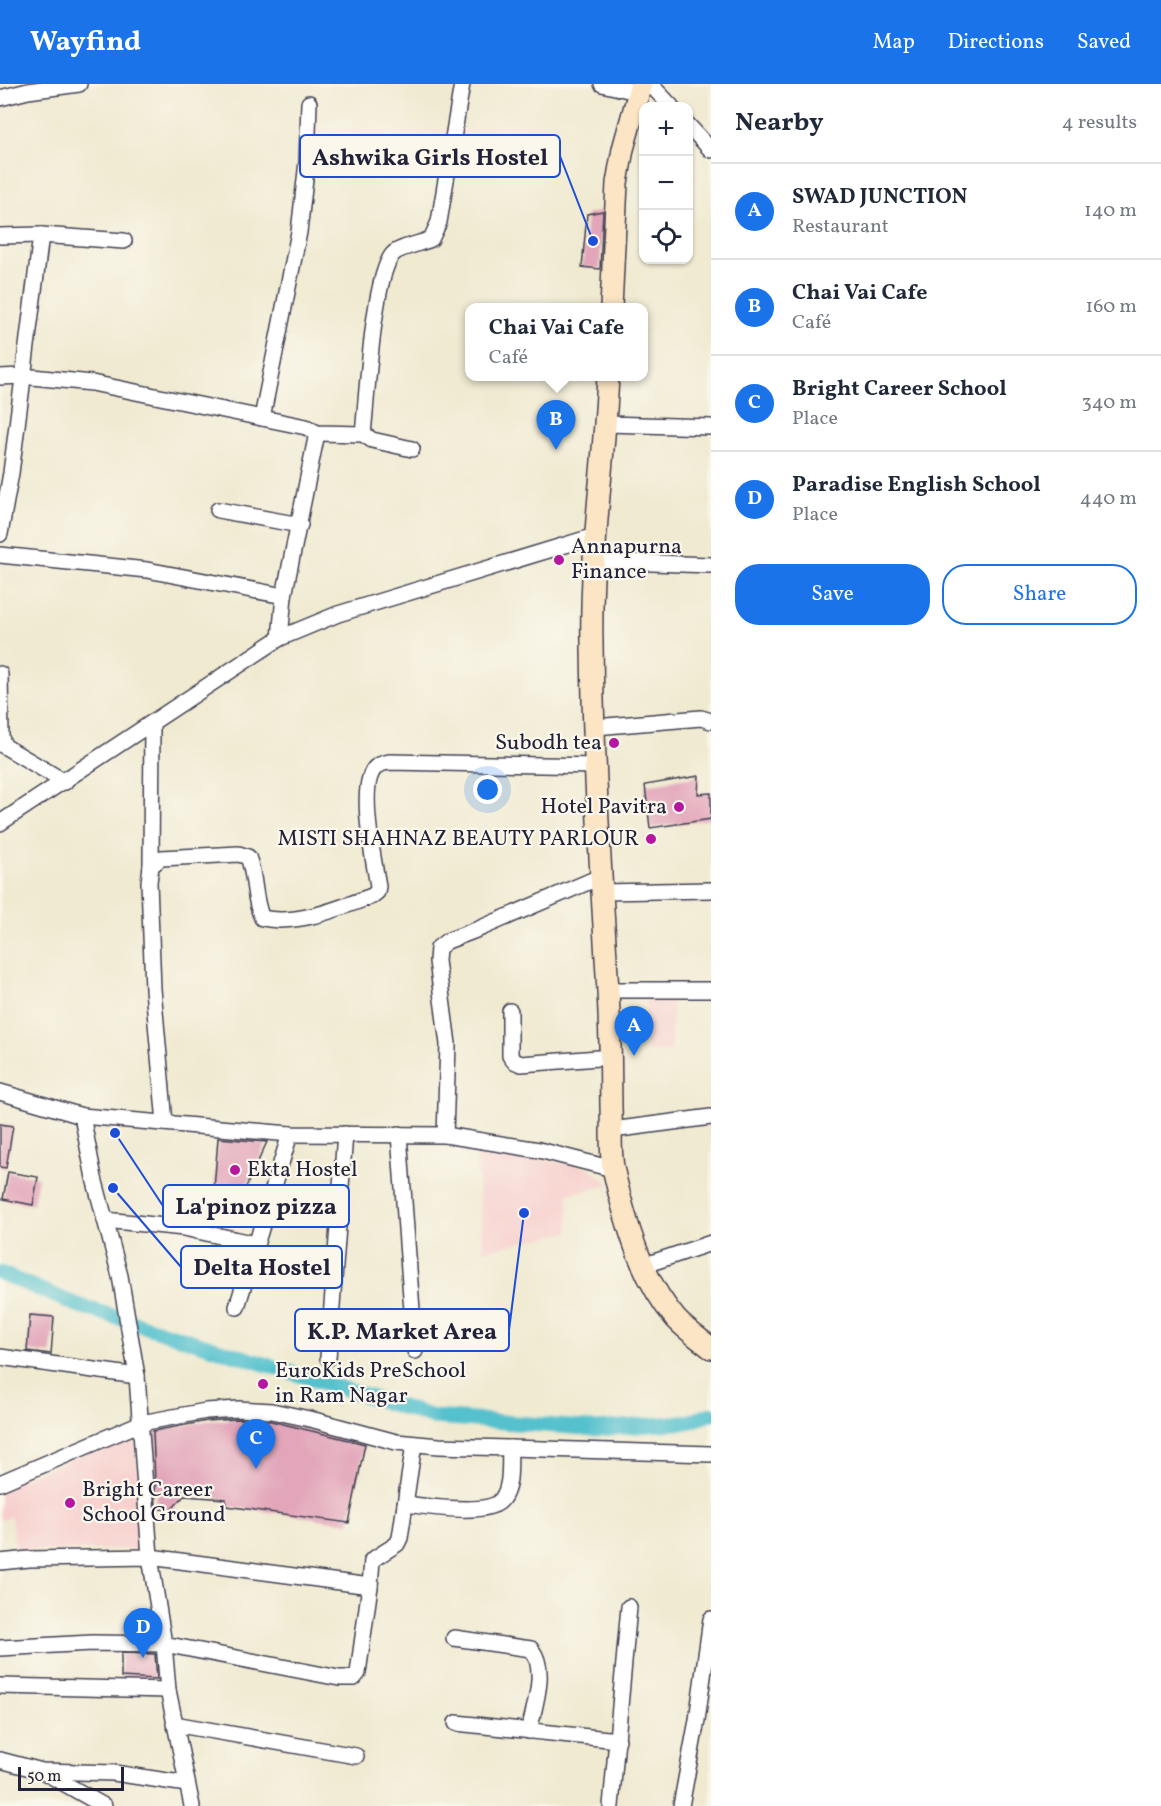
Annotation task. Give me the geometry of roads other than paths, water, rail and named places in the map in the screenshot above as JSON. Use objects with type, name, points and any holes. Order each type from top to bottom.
[{"type":"street","points":[[0,98],[28,91],[79,84]]},
{"type":"street","points":[[363,434],[378,294],[386,263],[394,251],[431,239],[439,222],[462,84]]},
{"type":"street","points":[[602,84],[643,87],[665,102]]},
{"type":"street","points":[[611,303],[617,183],[623,149],[643,87]]},
{"type":"street","points":[[262,418],[299,232],[307,162],[309,103]]},
{"type":"street","points":[[693,130],[711,150]]},
{"type":"street","points":[[0,534],[41,235]]},
{"type":"street","points":[[0,236],[41,235],[124,241]]},
{"type":"street","points":[[0,377],[22,376],[92,383],[306,427],[317,433],[363,434],[372,440],[412,449]]},
{"type":"street","points":[[608,381],[595,536],[591,642],[611,1057],[613,1169],[642,1266],[661,1300],[678,1322],[711,1348]]},
{"type":"street","points":[[606,424],[711,427]]},
{"type":"street","points":[[279,638],[284,596],[317,433]]},
{"type":"street","points":[[218,510],[300,525]]},
{"type":"street","points":[[0,823],[279,638],[338,614],[595,536]]},
{"type":"street","points":[[0,555],[147,570],[284,596]]},
{"type":"street","points":[[594,561],[711,565]]},
{"type":"street","points":[[0,674],[2,747],[65,782]]},
{"type":"street","points":[[595,727],[701,718],[711,721]]},
{"type":"street","points":[[152,723],[149,882],[153,989],[165,1123]]},
{"type":"street","points":[[151,866],[161,858],[238,854],[248,857],[252,867],[258,909],[262,918],[271,920],[324,913],[372,896],[377,892],[367,804],[371,774],[375,767],[388,762],[597,766]]},
{"type":"street","points":[[445,1135],[448,1044],[437,961],[438,948],[447,941],[602,884],[711,890]]},
{"type":"street","points":[[608,990],[711,990]]},
{"type":"street","points":[[510,1011],[510,1056],[514,1061],[521,1064],[611,1057]]},
{"type":"street","points":[[0,1092],[82,1116],[290,1134],[445,1135],[539,1150],[613,1169]]},
{"type":"street","points":[[82,1116],[94,1178],[120,1276],[126,1313],[141,1423],[150,1557],[164,1644],[168,1690],[192,1806]]},
{"type":"street","points":[[612,1130],[711,1118]]},
{"type":"street","points":[[237,1307],[290,1134]]},
{"type":"street","points":[[328,1358],[345,1134]]},
{"type":"street","points":[[399,1134],[415,1351]]},
{"type":"street","points":[[105,1220],[184,1228],[256,1244]]},
{"type":"street","points":[[642,1266],[711,1243]]},
{"type":"street","points":[[0,1357],[136,1376]]},
{"type":"street","points":[[0,1483],[141,1423],[206,1411],[238,1409],[261,1410],[314,1420],[396,1442],[414,1444],[711,1454]]},
{"type":"street","points":[[0,1648],[92,1643],[164,1644],[339,1678],[354,1678],[358,1673],[372,1560],[397,1544],[400,1538],[414,1444]]},
{"type":"street","points":[[405,1504],[472,1509],[496,1505],[502,1500],[508,1484],[510,1449]]},
{"type":"street","points":[[0,1562],[29,1559],[150,1557],[370,1586]]},
{"type":"street","points":[[611,1806],[629,1607]]},
{"type":"street","points":[[681,1806],[697,1720],[711,1619]]},
{"type":"street","points":[[453,1638],[531,1648],[537,1656],[538,1681],[529,1731]]},
{"type":"street","points":[[0,1686],[168,1690]]},
{"type":"street","points":[[456,1723],[618,1740]]},
{"type":"street","points":[[174,1724],[356,1756]]},
{"type":"street","points":[[0,1760],[42,1771],[114,1773],[187,1784]]},
{"type":"street","points":[[42,1771],[104,1806]]},
{"type":"waterway","points":[[0,1273],[77,1305],[433,1417],[598,1429],[688,1422],[711,1414]]},
{"type":"place","name":"Ashwika Girls Hostel","points":[[593,241]]},
{"type":"place","name":"Chai Vai Cafe","points":[[556,450]]},
{"type":"place","name":"Annapurna Finance","points":[[559,560]]},
{"type":"place","name":"Subodh tea","points":[[614,743]]},
{"type":"place","name":"Hotel Pavitra","points":[[679,807]]},
{"type":"place","name":"MISTI SHAHNAZ BEAUTY PARLOUR","points":[[651,839]]},
{"type":"place","name":"SWAD JUNCTION","points":[[634,1056]]},
{"type":"place","name":"La'pinoz pizza","points":[[115,1133]]},
{"type":"place","name":"Ekta Hostel","points":[[235,1170]]},
{"type":"place","name":"Delta Hostel","points":[[113,1188]]},
{"type":"place","name":"K.P. Market Area","points":[[524,1213]]},
{"type":"place","name":"EuroKids PreSchool in Ram Nagar","points":[[263,1384]]},
{"type":"place","name":"Bright Career School","points":[[256,1469]]},
{"type":"place","name":"Bright Career School Ground","points":[[70,1503]]},
{"type":"place","name":"Paradise English School","points":[[143,1658]]}]
